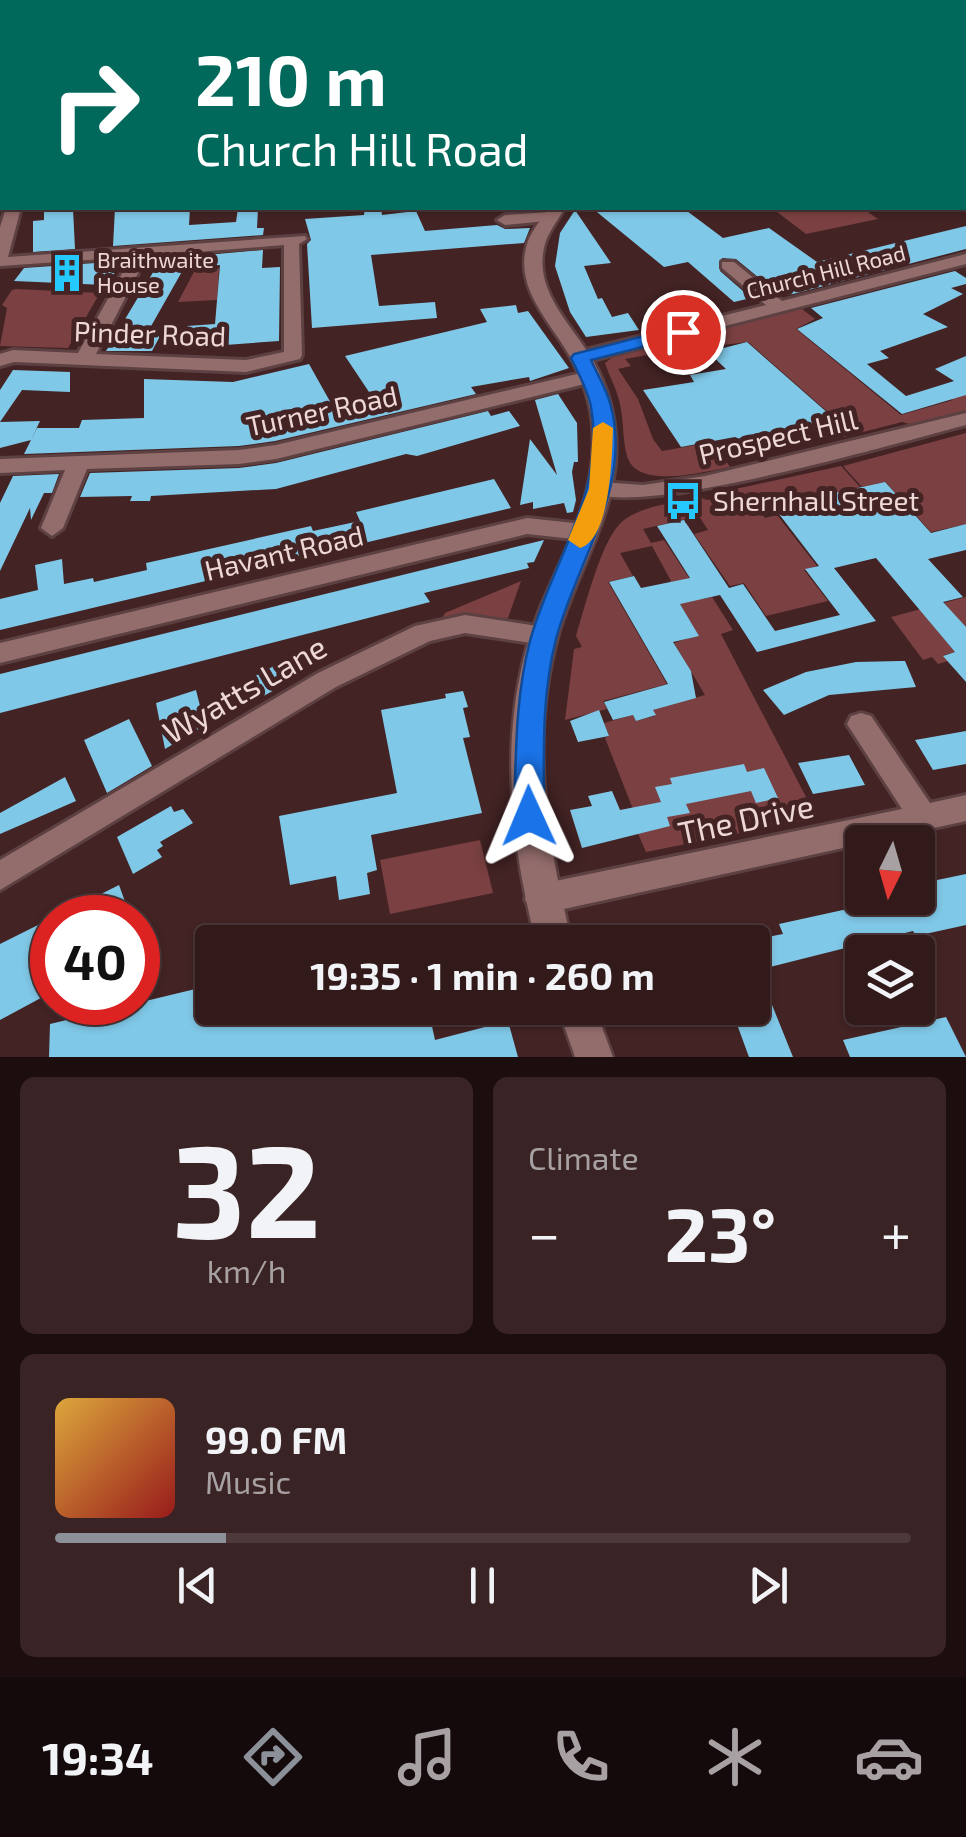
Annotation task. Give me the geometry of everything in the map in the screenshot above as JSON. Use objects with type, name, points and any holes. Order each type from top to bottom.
[{"type":"street","points":[[13,210],[1,259],[140,251],[84,359]]},
{"type":"street","points":[[504,220],[554,212]]},
{"type":"street","points":[[548,925],[530,844],[530,711],[544,636],[600,489],[605,446],[601,403],[585,367],[541,296],[534,264],[539,238],[554,212]]},
{"type":"street","name":"Pinder Road","points":[[2,359],[246,366],[293,355],[294,239],[140,251]]},
{"type":"street","name":"Church Hill Road","points":[[585,367],[778,307],[966,260]]},
{"type":"street","points":[[728,266],[778,307]]},
{"type":"street","name":"Turner Road","points":[[0,466],[276,452],[585,367]]},
{"type":"street","name":"Prospect Hill","points":[[600,489],[643,492],[705,483],[966,419]]},
{"type":"street","points":[[52,528],[79,462]]},
{"type":"street","name":"Havant Road","points":[[0,653],[526,526],[583,532]]},
{"type":"street","name":"Wyatts Lane","points":[[0,876],[327,680],[424,633],[464,624],[544,636]]},
{"type":"street","points":[[861,724],[925,819]]},
{"type":"street","name":"The Drive","points":[[540,899],[966,808]]},
{"type":"street","points":[[583,1025],[594,1057]]},
{"type":"shaded area","points":[[865,210],[878,219],[806,234],[777,212]]},
{"type":"shaded area","points":[[219,268],[217,300],[178,302],[195,270]]},
{"type":"shaded area","points":[[12,290],[100,293],[68,348],[0,346],[7,308],[2,305]]},
{"type":"shaded area","points":[[802,309],[815,319],[796,329],[901,415],[953,400],[940,389],[966,390],[966,412],[917,426],[902,422],[844,437],[830,424],[838,421],[748,342],[705,347],[692,335]]},
{"type":"shaded area","points":[[667,343],[675,350],[625,359],[631,366],[618,369],[638,399],[653,439],[662,451],[713,442],[730,467],[657,476],[633,467],[627,456],[619,400],[605,363],[614,356]]},
{"type":"shaded area","points":[[966,433],[966,524],[931,532],[885,482],[862,487],[843,466]]},
{"type":"shaded area","points":[[841,466],[860,487],[840,492],[851,505],[827,510],[811,491],[756,504],[765,518],[777,515],[817,566],[804,570],[828,601],[766,616],[744,583],[730,586],[694,534],[708,530],[699,516],[643,529],[651,543],[664,540],[703,599],[712,597],[733,630],[721,634],[817,818],[646,852],[605,738],[609,736],[604,723],[633,715],[636,721],[655,716],[653,710],[705,695],[674,643],[698,635],[652,546],[620,553],[633,576],[608,582],[667,684],[603,701],[607,709],[565,720],[574,649],[582,647],[576,636],[608,541],[624,520],[650,508],[699,497],[722,497],[726,491]]},
{"type":"shaded area","points":[[521,581],[508,618],[443,617],[445,613]]},
{"type":"shaded area","points":[[966,597],[966,627],[954,615],[930,622],[955,652],[944,655],[948,661],[938,664],[932,657],[923,660],[891,617]]},
{"type":"shaded area","points":[[480,840],[493,893],[390,914],[380,860]]},
{"type":"building","points":[[73,210],[75,249],[33,252],[33,221],[44,220],[44,212]]},
{"type":"building","points":[[115,210],[190,210],[189,225],[236,222],[238,210],[258,210],[257,228],[264,228],[263,235],[113,246]]},
{"type":"building","points":[[365,210],[381,210],[382,215],[416,211],[425,231],[497,225],[505,229],[530,228],[524,243],[371,255],[379,306],[435,302],[437,318],[312,328],[307,244],[311,240],[305,219],[364,215]]},
{"type":"building","points":[[575,210],[611,263],[584,266],[598,299],[602,298],[612,317],[628,313],[639,330],[586,337],[570,312],[555,266],[560,233]]},
{"type":"building","points":[[594,210],[686,210],[723,238],[769,228],[817,262],[966,226],[966,249],[793,294],[780,295],[736,259],[722,258],[720,271],[751,298],[734,302],[688,262],[664,267]]},
{"type":"building","points":[[263,250],[262,268],[280,267],[279,341],[184,348],[187,326],[215,324],[220,265],[184,268],[150,328],[165,327],[152,351],[106,351],[158,264],[147,264],[149,260]]},
{"type":"building","name":"Braithwaite House","points":[[124,261],[105,285],[14,281],[24,268]]},
{"type":"building","points":[[955,271],[966,278],[966,284],[951,288],[963,294],[923,314],[948,327],[880,351],[889,358],[867,364],[906,396],[954,381],[935,369],[966,356],[966,395],[902,414],[797,329],[823,318],[811,308]]},
{"type":"building","points":[[516,305],[518,313],[528,311],[569,368],[530,381],[529,377],[471,387],[476,394],[275,441],[239,446],[24,454],[37,428],[79,428],[82,420],[144,418],[144,379],[233,382],[309,364],[332,405],[371,395],[345,356],[487,322],[480,309]]},
{"type":"building","points":[[747,342],[838,422],[744,441],[735,437],[681,447],[643,390],[694,382],[690,375],[726,369],[708,352]]},
{"type":"building","points":[[13,370],[70,372],[70,392],[22,390],[0,422],[0,390]]},
{"type":"building","points":[[558,394],[577,423],[578,462],[574,462],[572,472],[576,500],[573,512],[567,513],[564,503],[533,509],[533,502],[520,505],[530,439],[557,475],[535,400]]},
{"type":"building","points":[[488,411],[491,416],[509,411],[520,426],[417,456],[406,454],[276,489],[151,496],[150,501],[130,501],[132,496],[80,497],[90,473],[239,468],[276,463]]},
{"type":"building","points":[[40,421],[31,440],[0,448],[0,422]]},
{"type":"building","points":[[59,474],[52,493],[44,493],[31,520],[30,508],[0,571],[0,503],[13,476]]},
{"type":"building","points":[[494,479],[511,508],[0,630],[0,599],[38,590],[35,565],[62,559],[64,584],[93,578],[94,582],[147,570],[146,563],[311,526],[313,531],[360,521],[356,512]]},
{"type":"building","points":[[885,482],[931,533],[966,524],[966,550],[928,559],[963,597],[943,602],[966,627],[966,682],[943,656],[955,652],[876,558],[834,568],[876,621],[757,652],[720,595],[680,604],[699,636],[673,642],[691,671],[696,698],[653,710],[656,715],[636,721],[633,715],[613,720],[604,702],[668,684],[609,582],[634,576],[641,588],[690,578],[657,526],[684,520],[729,588],[743,584],[775,631],[840,615],[805,569],[819,566],[769,501],[808,493],[812,498]]},
{"type":"building","points":[[544,540],[534,562],[527,563],[529,568],[424,593],[430,602],[0,713],[0,674]]},
{"type":"building","points":[[285,660],[298,677],[249,704],[246,701],[165,749],[156,703],[196,690],[200,706]]},
{"type":"building","points":[[905,661],[916,687],[829,695],[784,715],[763,690],[806,672],[856,662]]},
{"type":"building","points":[[463,691],[470,737],[463,738],[482,813],[371,835],[377,870],[367,873],[370,894],[339,900],[336,876],[290,885],[279,816],[397,793],[381,710]]},
{"type":"building","points":[[599,710],[609,736],[578,742],[570,721]]},
{"type":"building","points":[[129,719],[152,766],[107,793],[84,740]]},
{"type":"building","points":[[966,731],[966,764],[933,770],[915,740]]},
{"type":"building","points":[[849,755],[865,785],[813,794],[798,763]]},
{"type":"building","points":[[744,764],[747,772],[764,768],[778,798],[756,803],[751,791],[686,804],[690,813],[667,817],[670,826],[582,848],[570,810],[592,806],[588,796],[612,791],[620,810],[661,802],[655,787],[672,784],[670,778]]},
{"type":"building","points":[[65,777],[76,801],[0,834],[0,813]]},
{"type":"building","points":[[171,806],[174,812],[183,809],[193,823],[160,842],[163,846],[157,850],[162,857],[133,874],[117,837]]},
{"type":"building","points":[[966,874],[966,925],[921,935],[913,931],[897,935],[845,935],[845,948],[770,967],[770,937],[783,934],[779,924],[845,910],[845,915],[935,915],[935,880]]},
{"type":"building","points":[[119,885],[123,895],[99,895]]},
{"type":"building","points":[[30,929],[30,1004],[0,1020],[0,944]]},
{"type":"building","points":[[195,989],[195,1025],[432,1025],[435,1040],[493,1025],[509,1025],[518,1057],[49,1057],[50,1025],[160,1025],[160,998]]},
{"type":"building","points":[[770,1000],[793,1057],[749,1057],[737,1025],[770,1025]]},
{"type":"building","points":[[946,1017],[966,1057],[850,1057],[843,1040],[910,1025],[935,1025],[935,1019]]},
{"type":"slow traffic","points":[[580,540],[600,489],[603,428]]},
{"type":"place","name":"Braithwaite House","points":[[67,273]]},
{"type":"place","name":"Shernhall Street","points":[[683,501]]},
{"type":"route","points":[[529,816],[530,711],[536,674],[544,636],[600,489],[605,446],[601,403],[580,358],[683,332]]}]
